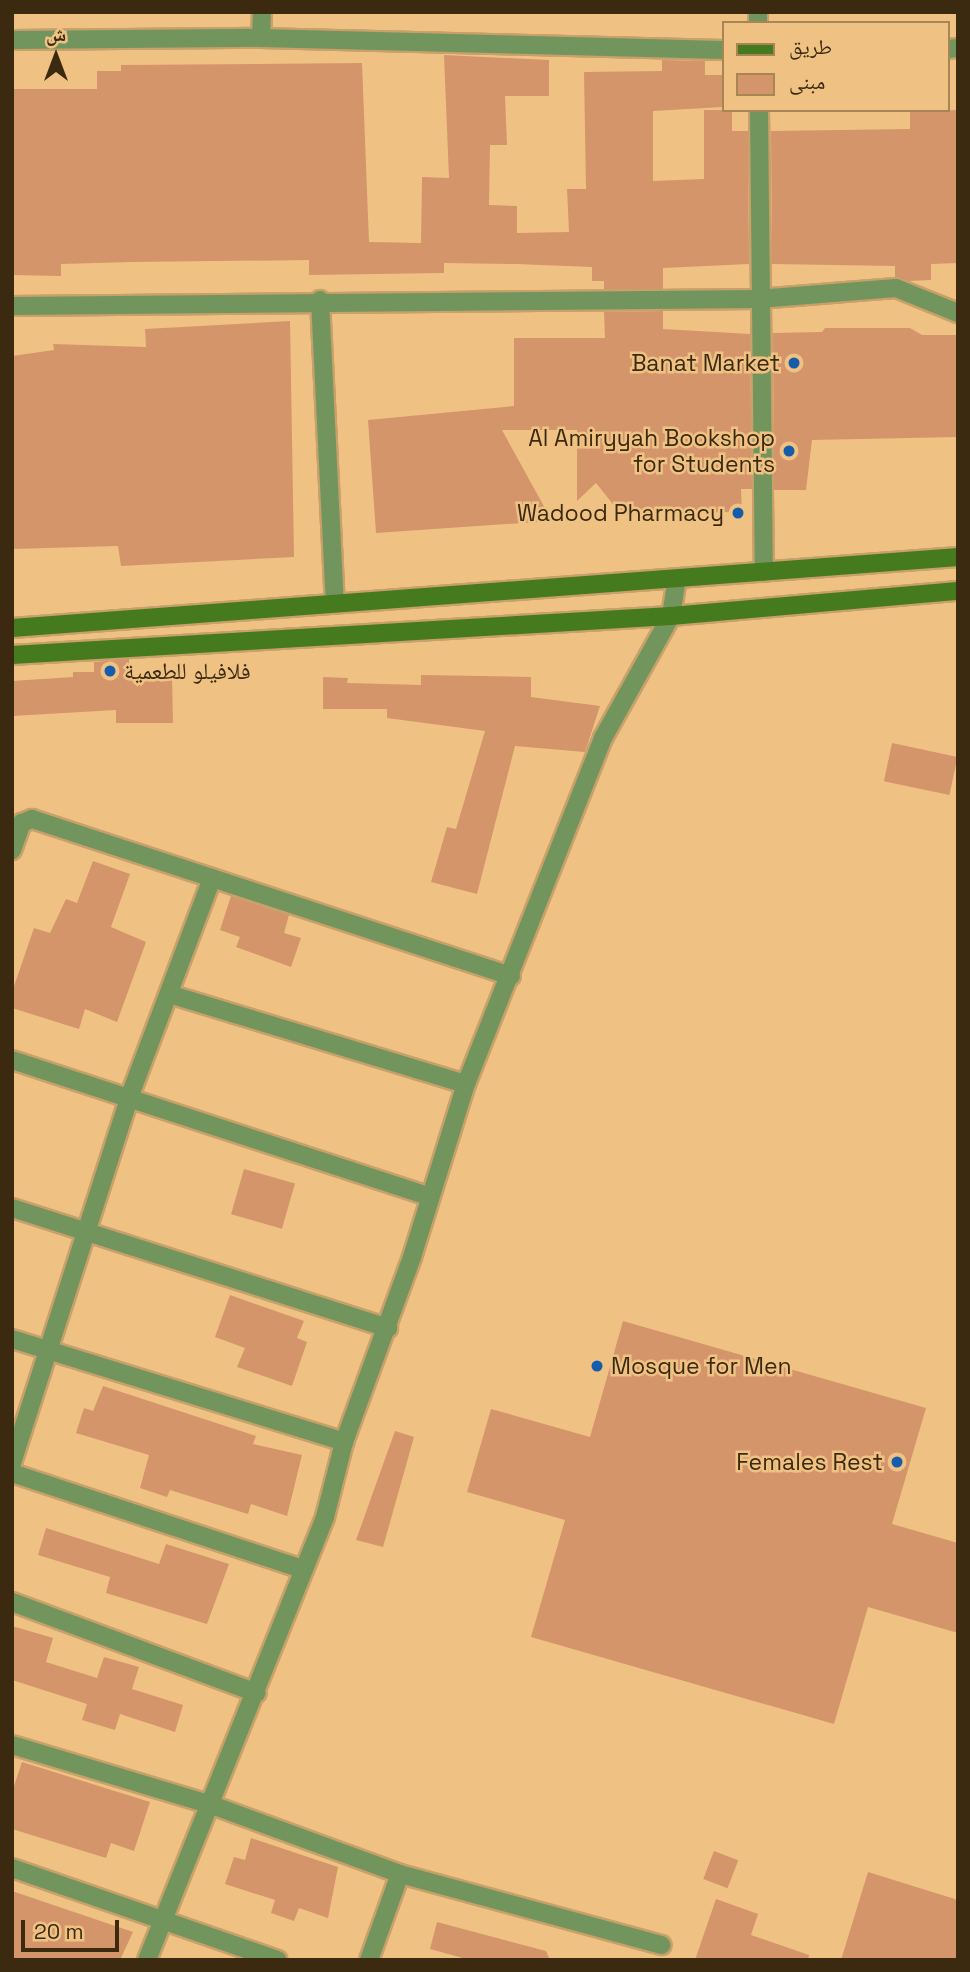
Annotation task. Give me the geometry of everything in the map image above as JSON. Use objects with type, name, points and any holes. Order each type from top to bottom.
[{"type":"main road","points":[[12,628],[958,557]]},
{"type":"main road","points":[[12,655],[671,615],[958,591]]},
{"type":"street","points":[[261,38],[262,12]]},
{"type":"street","points":[[12,40],[261,38],[722,50]]},
{"type":"street","points":[[759,112],[758,299],[764,572]]},
{"type":"street","points":[[12,306],[320,300],[758,299],[896,288],[958,313]]},
{"type":"street","points":[[320,300],[335,603]]},
{"type":"street","points":[[147,1960],[160,1917],[257,1693],[325,1517],[344,1442],[388,1328],[466,1084],[603,738],[671,615],[677,578]]},
{"type":"street","points":[[12,850],[22,822],[32,819],[511,976]]},
{"type":"street","points":[[12,1463],[129,1098],[212,878]]},
{"type":"street","points":[[169,994],[466,1084]]},
{"type":"street","points":[[12,1060],[430,1197]]},
{"type":"street","points":[[12,1208],[388,1328]]},
{"type":"street","points":[[12,1339],[344,1442]]},
{"type":"street","points":[[12,1473],[303,1569]]},
{"type":"street","points":[[12,1602],[257,1693]]},
{"type":"street","points":[[12,1745],[209,1804],[400,1874],[662,1945]]},
{"type":"street","points":[[12,1868],[160,1917],[277,1960]]},
{"type":"street","points":[[369,1960],[400,1874]]},
{"type":"building","points":[[444,55],[549,60],[549,96],[505,96],[507,145],[490,145],[489,205],[517,206],[517,233],[569,232],[567,189],[586,189],[584,72],[662,71],[662,60],[705,61],[705,75],[722,75],[722,107],[653,111],[653,181],[704,179],[704,110],[732,112],[732,131],[748,131],[749,264],[663,268],[663,289],[604,289],[604,281],[592,281],[592,267],[516,264],[444,263],[444,273],[309,275],[309,260],[133,262],[61,264],[61,276],[12,275],[12,89],[97,89],[97,71],[121,71],[121,65],[362,63],[369,242],[421,243],[422,177],[449,178]]},
{"type":"building","points":[[958,110],[958,263],[931,264],[931,280],[908,281],[895,277],[895,266],[772,264],[771,131],[910,129],[910,112]]},
{"type":"building","points":[[663,311],[663,329],[750,334],[752,489],[741,489],[742,512],[620,513],[596,483],[577,501],[577,430],[502,430],[552,521],[376,533],[368,420],[514,406],[514,338],[605,338],[604,312]]},
{"type":"building","points":[[290,321],[294,557],[121,566],[118,546],[12,549],[12,356],[54,350],[53,344],[146,347],[145,329]]},
{"type":"building","points":[[825,328],[910,328],[922,335],[958,335],[958,437],[812,440],[806,490],[774,490],[773,333],[822,332]]},
{"type":"building","points":[[129,659],[129,676],[172,675],[173,723],[116,723],[116,710],[12,716],[12,681],[73,677],[73,672],[94,672],[94,662]]},
{"type":"building","points":[[421,675],[531,677],[531,697],[600,706],[585,752],[515,746],[477,894],[431,882],[447,827],[456,829],[485,731],[387,718],[387,709],[323,709],[323,677],[348,678],[347,683],[421,685]]},
{"type":"building","points":[[892,743],[958,757],[949,795],[884,781]]},
{"type":"building","points":[[93,861],[130,874],[111,927],[146,942],[117,1022],[85,1009],[79,1029],[12,1008],[12,992],[34,928],[50,933],[66,899],[77,903]]},
{"type":"building","points":[[231,896],[289,915],[284,933],[301,938],[291,967],[236,947],[240,937],[220,930]]},
{"type":"building","points":[[244,1169],[295,1184],[282,1229],[231,1214]]},
{"type":"building","points":[[230,1295],[304,1321],[297,1338],[307,1342],[292,1386],[237,1367],[245,1348],[215,1337]]},
{"type":"building","points":[[623,1321],[926,1408],[892,1524],[958,1543],[958,1633],[868,1607],[834,1724],[531,1637],[565,1520],[467,1492],[491,1409],[590,1437]]},
{"type":"building","points":[[103,1386],[256,1436],[253,1444],[302,1455],[287,1516],[251,1504],[248,1514],[170,1490],[167,1497],[140,1488],[149,1455],[76,1433],[84,1408],[93,1411]]},
{"type":"building","points":[[395,1431],[414,1437],[383,1547],[356,1540]]},
{"type":"building","points":[[46,1528],[159,1564],[166,1544],[229,1564],[207,1624],[106,1593],[110,1577],[38,1555]]},
{"type":"building","points":[[12,1626],[53,1638],[46,1662],[97,1678],[104,1657],[139,1667],[132,1689],[183,1705],[175,1732],[120,1714],[115,1730],[82,1720],[87,1704],[12,1680]]},
{"type":"building","points":[[22,1762],[150,1802],[134,1851],[111,1843],[106,1858],[12,1829],[12,1792]]},
{"type":"building","points":[[251,1838],[338,1867],[328,1918],[299,1908],[294,1921],[271,1913],[275,1900],[225,1884],[234,1857],[245,1860]]},
{"type":"building","points":[[714,1851],[738,1860],[728,1888],[703,1879]]},
{"type":"building","points":[[868,1872],[958,1900],[958,1960],[841,1960]]},
{"type":"building","points":[[12,1891],[133,1932],[120,1960],[12,1960]]},
{"type":"building","points":[[716,1899],[758,1914],[751,1935],[809,1955],[808,1960],[695,1960]]},
{"type":"building","points":[[437,1922],[546,1951],[550,1960],[470,1960],[430,1949]]},
{"type":"place","name":"Banat Market","points":[[794,363]]},
{"type":"place","name":"Al Amiryyah Bookshop for Students","points":[[789,451]]},
{"type":"place","name":"Wadood Pharmacy","points":[[738,513]]},
{"type":"place","name":"فلافيلو للطعمية","points":[[110,671]]},
{"type":"place","name":"Mosque for Men","points":[[597,1366]]},
{"type":"place","name":"Females Rest","points":[[897,1462]]}]
